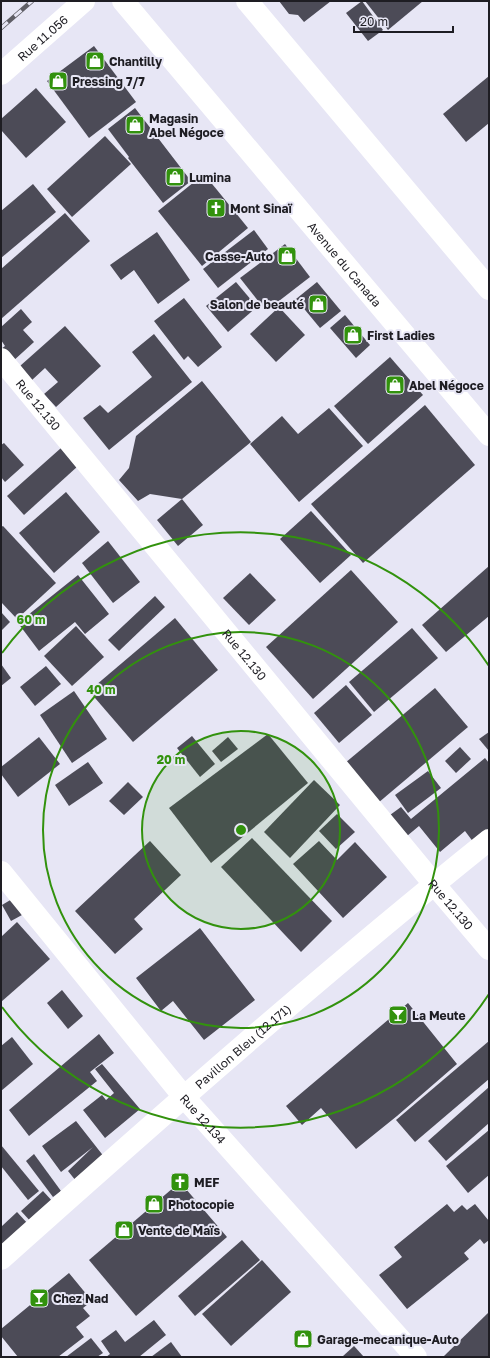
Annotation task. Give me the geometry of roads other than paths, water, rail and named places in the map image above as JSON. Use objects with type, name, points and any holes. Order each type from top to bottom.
[{"type":"street","name":"Rue 11.056","points":[[1,74],[84,1]]},
{"type":"street","name":"Avenue du Canada","points":[[123,1],[489,435]]},
{"type":"street","points":[[247,1],[489,289]]},
{"type":"street","name":"Rue 12.130","points":[[1,359],[489,949]]},
{"type":"street","name":"Pavillon Bleu (12.171)","points":[[1,1259],[184,1096],[434,884],[489,840]]},
{"type":"street","name":"Rue 12.134","points":[[1,872],[184,1096],[416,1357]]},
{"type":"railway","points":[[1,28],[32,1]]},
{"type":"place","name":"Chantilly","points":[[95,61]]},
{"type":"place","name":"Pressing 7/7","points":[[58,81]]},
{"type":"place","name":"Magasin Abel Négoce","points":[[135,125]]},
{"type":"place","name":"Lumina","points":[[175,177]]},
{"type":"place","name":"Mont Sinaï","points":[[216,208]]},
{"type":"place","name":"Casse-Auto","points":[[287,256]]},
{"type":"place","name":"Salon de beauté","points":[[318,304]]},
{"type":"place","name":"First Ladies","points":[[353,335]]},
{"type":"place","name":"Abel Négoce","points":[[395,385]]},
{"type":"place","name":"La Meute","points":[[398,1015]]},
{"type":"place","name":"MEF","points":[[180,1182]]},
{"type":"place","name":"Photocopie","points":[[154,1204]]},
{"type":"place","name":"Vente de Maïs","points":[[124,1230]]},
{"type":"place","name":"Chez Nad","points":[[39,1298]]},
{"type":"place","name":"Garage-mecanique-Auto","points":[[303,1339]]}]
